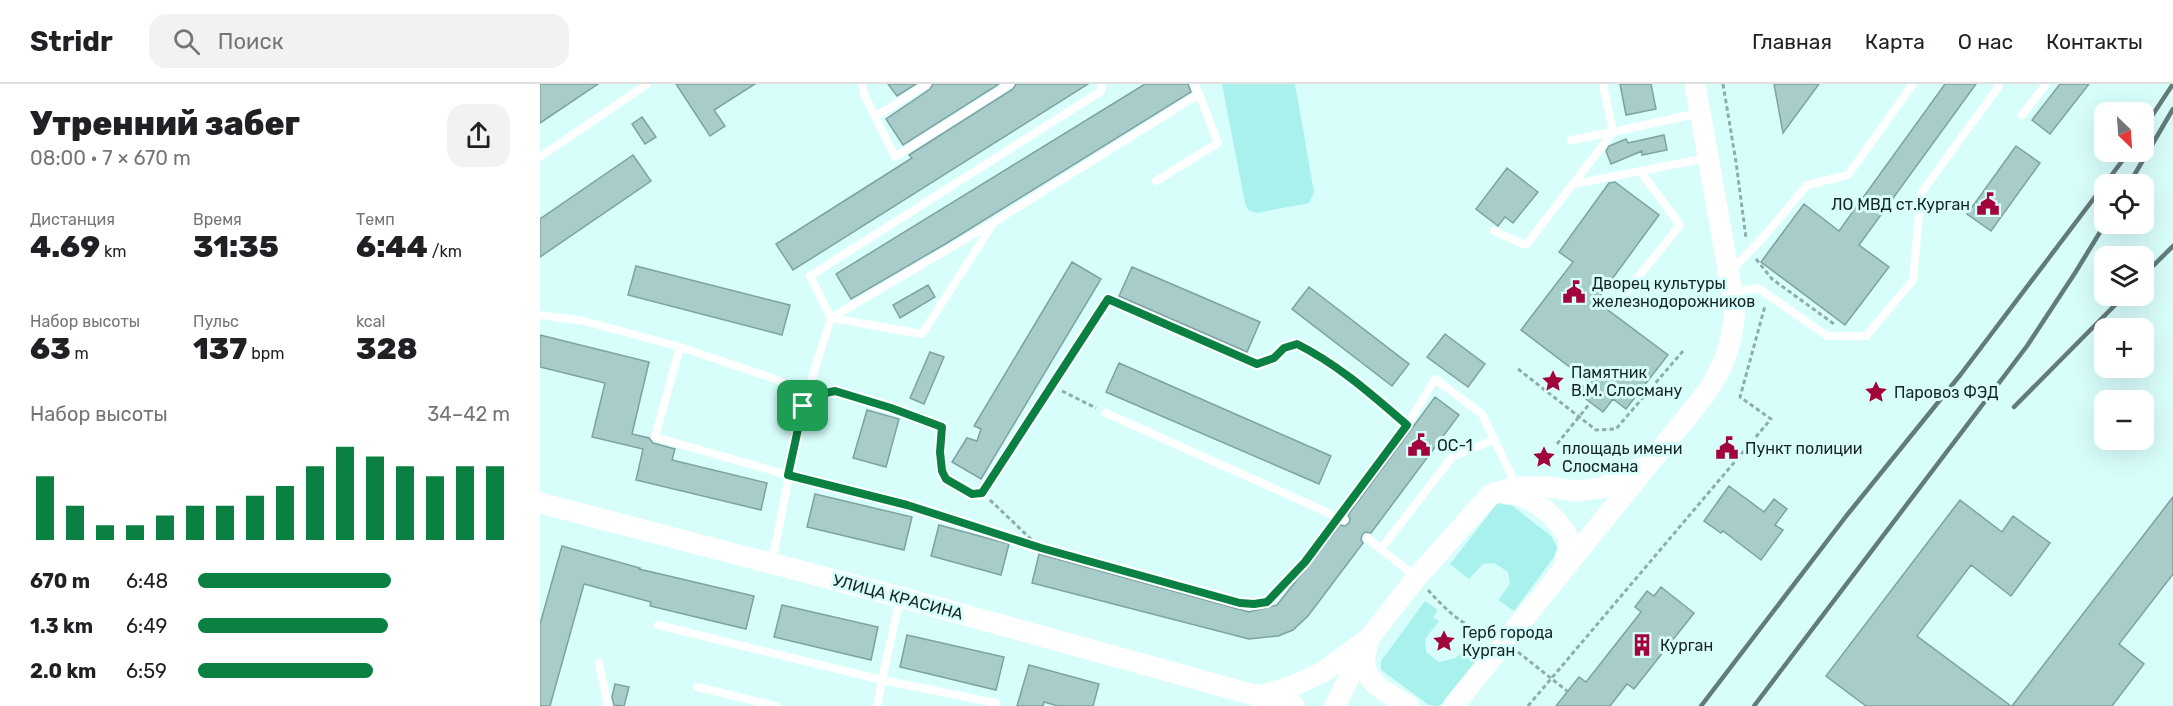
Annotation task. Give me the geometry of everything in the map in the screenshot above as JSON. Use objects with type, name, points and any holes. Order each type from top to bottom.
[{"type":"main road","points":[[1453,706],[1703,397],[1726,359],[1733,336],[1735,309],[1695,84]]},
{"type":"main road","points":[[1335,706],[1368,639],[1417,578],[1491,494],[1516,487],[1548,487],[1577,491],[1601,488],[1625,478],[1654,456]]},
{"type":"main road","points":[[1491,494],[1518,494],[1530,500],[1562,525],[1570,541],[1564,567]]},
{"type":"main road","name":"УЛИЦА КРАСИНА","points":[[540,503],[900,597],[1262,701],[1294,706]]},
{"type":"main road","points":[[1262,701],[1323,672],[1368,639]]},
{"type":"main road","points":[[1368,639],[1364,664],[1369,678],[1409,706]]},
{"type":"lane","points":[[540,157],[647,84]]},
{"type":"lane","points":[[862,84],[864,94],[895,157],[1010,84]]},
{"type":"lane","points":[[875,117],[927,84]]},
{"type":"lane","points":[[831,318],[810,276],[1101,91],[1102,84]]},
{"type":"lane","points":[[1156,181],[1218,143],[1194,84]]},
{"type":"lane","points":[[1494,231],[1526,245],[1613,132],[1603,84]]},
{"type":"lane","points":[[1913,84],[1848,175],[1807,185],[1750,252],[1730,283],[1758,288],[1827,336],[1866,336],[1912,280],[1921,193],[1998,84]]},
{"type":"lane","points":[[2022,115],[2046,84]]},
{"type":"lane","points":[[771,564],[803,406],[831,318],[994,222],[1199,94]]},
{"type":"lane","points":[[1571,140],[1700,113]]},
{"type":"lane","points":[[1574,184],[1708,157]]},
{"type":"lane","points":[[1625,293],[1680,225],[1640,171]]},
{"type":"lane","points":[[831,318],[922,334],[994,222]]},
{"type":"lane","points":[[803,406],[821,394],[835,391],[942,427],[940,452],[942,471],[946,479],[972,494],[982,493],[1108,299],[1257,364],[1274,358],[1284,348],[1297,344],[1322,356],[1355,380],[1407,425]]},
{"type":"lane","points":[[540,315],[584,321],[680,347],[778,380],[800,398],[803,406]]},
{"type":"lane","points":[[680,347],[655,437],[788,475],[907,505]]},
{"type":"lane","points":[[1041,548],[1240,603],[1267,602],[1342,518],[1407,425],[1435,379],[1482,414],[1516,487]]},
{"type":"lane","points":[[1106,413],[1342,518]]},
{"type":"lane","points":[[1381,549],[1452,457],[1495,439]]},
{"type":"lane","points":[[1367,538],[1417,578]]},
{"type":"lane","points":[[877,706],[900,597]]},
{"type":"lane","points":[[658,625],[882,680],[996,703]]},
{"type":"lane","points":[[599,663],[608,706]]},
{"type":"lane","points":[[697,687],[736,702],[776,706]]},
{"type":"path","points":[[1723,84],[1746,239],[1750,252],[1772,279],[1850,336]]},
{"type":"path","points":[[1528,706],[1771,419],[1740,398],[1772,279]]},
{"type":"path","points":[[1518,369],[1596,430],[1616,429],[1683,351]]},
{"type":"path","points":[[1051,385],[1106,413]]},
{"type":"path","points":[[1557,444],[1590,402]]},
{"type":"path","points":[[982,493],[1041,548]]},
{"type":"path","points":[[907,505],[1041,548]]},
{"type":"path","points":[[1417,578],[1445,609],[1474,631],[1504,641],[1567,691]]},
{"type":"shaded area","points":[[1222,84],[1295,84],[1314,192],[1309,203],[1257,213],[1248,210]]},
{"type":"shaded area","points":[[1503,502],[1510,504],[1551,536],[1557,547],[1554,557],[1514,611],[1498,600],[1510,584],[1508,572],[1494,563],[1483,564],[1469,579],[1450,564],[1496,505]]},
{"type":"shaded area","points":[[1425,601],[1438,610],[1433,617],[1439,621],[1425,639],[1426,652],[1439,662],[1456,658],[1468,643],[1482,654],[1444,703],[1437,706],[1429,705],[1381,670],[1381,661]]},
{"type":"building","points":[[540,84],[598,84],[540,123]]},
{"type":"building","points":[[676,84],[755,84],[714,110],[725,126],[710,136]]},
{"type":"building","points":[[888,84],[916,84],[897,96]]},
{"type":"building","points":[[933,84],[999,84],[903,145],[886,119],[930,89]]},
{"type":"building","points":[[1016,84],[1088,84],[793,270],[776,244],[912,158],[909,155],[1013,89]]},
{"type":"building","points":[[1145,84],[1188,84],[1191,92],[947,243],[851,299],[836,274]]},
{"type":"building","points":[[1620,84],[1651,84],[1656,109],[1626,115]]},
{"type":"building","points":[[1774,84],[1819,84],[1783,133]]},
{"type":"building","points":[[1945,84],[1976,84],[1859,245],[1889,267],[1845,325],[1761,262],[1804,204],[1839,231]]},
{"type":"building","points":[[2060,84],[2089,84],[2050,134],[2032,120]]},
{"type":"building","points":[[642,117],[656,137],[645,144],[632,124]]},
{"type":"building","points":[[1664,135],[1667,150],[1642,155],[1642,151],[1611,164],[1606,151],[1609,146],[1626,139],[1628,143]]},
{"type":"building","name":"ЛО МВД ст.Курган","points":[[2016,146],[2040,163],[1991,231],[1967,214]]},
{"type":"building","points":[[633,155],[651,181],[540,257],[540,219]]},
{"type":"building","points":[[1507,168],[1538,192],[1513,223],[1505,217],[1498,226],[1476,209]]},
{"type":"building","name":"Дворец культуры железнодорожников","points":[[1615,182],[1659,215],[1596,301],[1668,355],[1626,409],[1613,399],[1603,412],[1578,393],[1588,381],[1521,330],[1573,262],[1559,252],[1609,183]]},
{"type":"building","points":[[1072,262],[1101,279],[981,479],[952,462],[967,438],[977,441],[981,429],[974,426]]},
{"type":"building","points":[[636,266],[790,305],[782,335],[628,295]]},
{"type":"building","points":[[1132,267],[1260,322],[1247,352],[1119,296]]},
{"type":"building","points":[[928,285],[935,297],[900,318],[893,305]]},
{"type":"building","points":[[1309,287],[1409,364],[1392,386],[1292,309]]},
{"type":"building","points":[[1445,334],[1485,364],[1468,387],[1427,357]]},
{"type":"building","points":[[540,335],[649,362],[632,434],[649,438],[653,443],[675,449],[672,460],[767,483],[761,510],[636,480],[643,449],[592,437],[605,383],[540,367]]},
{"type":"building","points":[[930,352],[944,357],[924,404],[910,398]]},
{"type":"building","points":[[1119,363],[1331,456],[1319,484],[1106,392]]},
{"type":"building","points":[[1435,397],[1459,415],[1371,533],[1365,532],[1362,535],[1363,543],[1308,616],[1293,630],[1278,636],[1249,639],[1032,583],[1039,554],[1249,612],[1277,605],[1340,525],[1345,526],[1349,523],[1348,515]]},
{"type":"building","points":[[867,410],[899,419],[886,467],[853,458]]},
{"type":"building","points":[[1729,486],[1764,512],[1774,499],[1787,509],[1775,525],[1783,530],[1761,560],[1723,531],[1721,533],[1704,521]]},
{"type":"building","points":[[815,494],[912,517],[904,550],[807,527]]},
{"type":"building","points":[[2173,497],[2173,574],[2119,644],[2144,664],[2112,706],[2012,706]]},
{"type":"building","points":[[1960,500],[2002,532],[2013,516],[2050,543],[2011,596],[1971,565],[1917,636],[2011,706],[1866,706],[1826,676]]},
{"type":"building","points":[[939,525],[1009,544],[1001,575],[931,556]]},
{"type":"building","points":[[562,546],[639,569],[754,596],[746,629],[650,606],[651,602],[584,584],[550,706],[540,706],[540,624]]},
{"type":"building","name":"Курган","points":[[1661,587],[1694,613],[1634,689],[1627,684],[1610,706],[1556,706],[1579,677],[1586,682],[1641,612],[1635,607],[1647,591],[1654,596]]},
{"type":"building","points":[[782,605],[878,627],[871,660],[774,637]]},
{"type":"building","points":[[907,635],[1004,657],[996,690],[900,667]]},
{"type":"building","points":[[1029,665],[1099,684],[1093,706],[1058,706],[1044,702],[1043,706],[1017,706]]},
{"type":"building","points":[[615,684],[629,687],[624,706],[614,705],[612,697]]},
{"type":"railway","points":[[2154,113],[2173,84]]},
{"type":"railway","points":[[2135,174],[2173,109]]},
{"type":"railway","points":[[1701,706],[1847,515],[1961,374],[2121,162]]},
{"type":"railway","points":[[1754,706],[2027,346],[2099,234]]},
{"type":"railway","points":[[2154,265],[2173,246]]},
{"type":"railway","points":[[2014,407],[2114,306]]},
{"type":"place","name":"ЛО МВД ст.Курган","points":[[1988,204]]},
{"type":"place","name":"Дворец культуры железнодорожников","points":[[1574,292]]},
{"type":"place","name":"Памятник В.М. Слосману","points":[[1553,381]]},
{"type":"place","name":"Паровоз ФЭД","points":[[1876,392]]},
{"type":"place","name":"ОС-1","points":[[1419,445]]},
{"type":"place","name":"Пункт полиции","points":[[1727,448]]},
{"type":"place","name":"площадь имени Слосмана","points":[[1544,457]]},
{"type":"place","name":"Герб города Курган","points":[[1444,641]]},
{"type":"place","name":"Курган","points":[[1642,645]]},
{"type":"route","points":[[1108,299],[1257,364],[1274,358],[1290,345],[1297,344],[1322,356],[1355,380],[1407,425],[1305,562],[1267,602],[1254,604],[1240,603],[1041,548],[907,505],[788,475],[803,406],[821,394],[835,391],[942,427],[940,452],[942,471],[946,479],[972,494],[982,493],[1108,299]]}]
